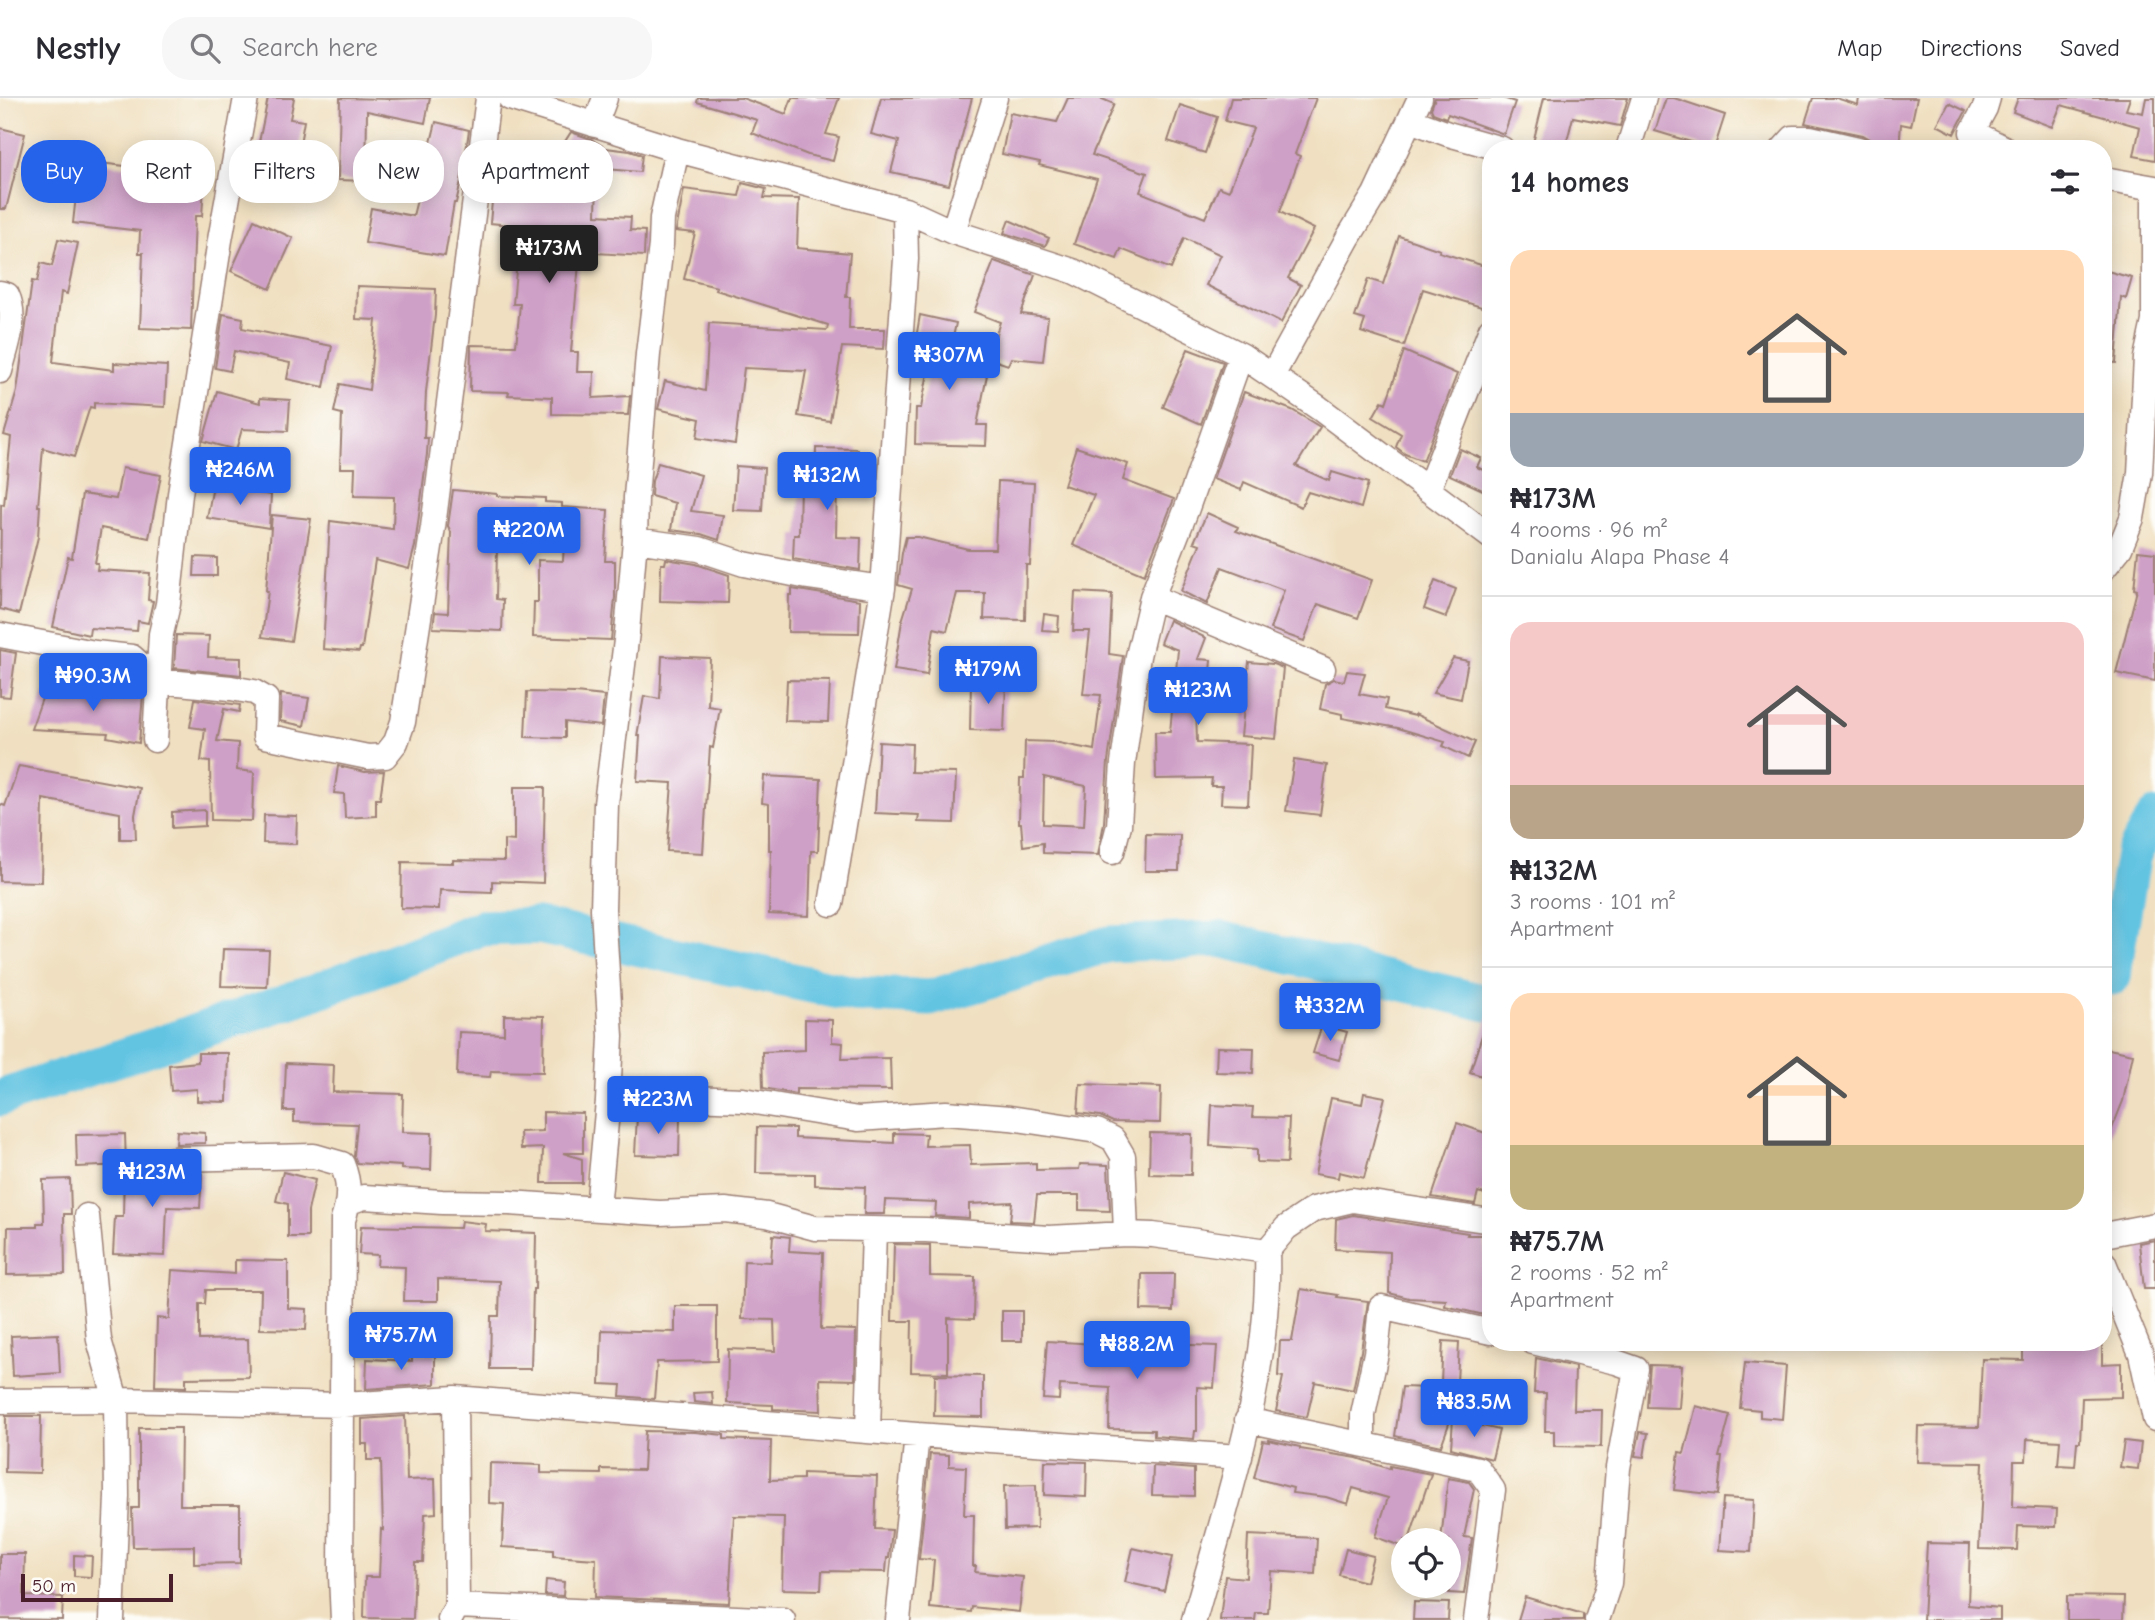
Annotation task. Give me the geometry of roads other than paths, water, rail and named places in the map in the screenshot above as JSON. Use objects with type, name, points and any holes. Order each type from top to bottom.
[{"type":"street","points":[[155,740],[161,634],[168,604],[184,467],[220,240],[246,98]]},
{"type":"street","points":[[0,635],[95,653],[132,657],[158,681],[254,692],[266,699],[265,736],[368,757],[385,755],[396,742],[403,722],[433,527],[488,98]]},
{"type":"street","points":[[510,98],[677,150],[905,210],[954,232],[1073,271],[1241,355],[1340,423],[1482,530]]},
{"type":"street","points":[[595,125],[604,98]]},
{"type":"street","points":[[954,232],[995,98]]},
{"type":"street","points":[[1631,140],[1644,98]]},
{"type":"street","points":[[1969,140],[1988,98]]},
{"type":"street","points":[[1272,376],[1348,237],[1375,194],[1415,109],[1448,134],[1482,143]]},
{"type":"street","points":[[1791,140],[1819,140]]},
{"type":"street","points":[[598,1208],[611,1037],[603,909],[606,804],[627,632],[648,354],[662,218],[677,150]]},
{"type":"street","points":[[2112,180],[2155,188],[2154,321],[2140,473],[2132,518],[2120,548],[2112,558]]},
{"type":"street","points":[[831,904],[883,588],[906,259],[905,210]]},
{"type":"street","points":[[0,293],[7,295],[11,305],[11,319],[0,371]]},
{"type":"street","points":[[1428,490],[1482,352]]},
{"type":"street","points":[[1112,852],[1119,825],[1122,763],[1138,656],[1152,597],[1241,355]]},
{"type":"street","points":[[635,540],[699,549],[744,564],[808,577],[883,588]]},
{"type":"street","points":[[1152,597],[1323,669]]},
{"type":"street","points":[[608,1101],[691,1098],[743,1100],[859,1119],[946,1113],[1010,1118],[1097,1131],[1113,1139],[1123,1156],[1126,1234]]},
{"type":"street","points":[[174,1159],[314,1156],[342,1164],[347,1174],[349,1202],[343,1220],[343,1620]]},
{"type":"street","points":[[349,1202],[364,1197],[660,1213],[725,1210],[767,1215],[816,1228],[926,1230],[1049,1238],[1153,1235],[1267,1251]]},
{"type":"street","points":[[1194,1620],[1240,1457],[1263,1340],[1268,1284],[1267,1251],[1286,1228],[1314,1209],[1352,1200],[1482,1219]]},
{"type":"street","points":[[87,1216],[99,1340],[116,1401],[117,1496],[112,1620]]},
{"type":"street","points":[[2112,1233],[2155,1225]]},
{"type":"street","points":[[869,1431],[874,1230]]},
{"type":"street","points":[[2112,1283],[2141,1354],[2155,1419]]},
{"type":"street","points":[[1363,1444],[1363,1415],[1376,1353],[1381,1307],[1482,1330]]},
{"type":"street","points":[[1570,1351],[1636,1369],[1618,1468],[1609,1583],[1597,1620]]},
{"type":"street","points":[[455,1398],[453,1613],[783,1620]]},
{"type":"street","points":[[0,1401],[343,1405],[455,1398],[918,1435],[1240,1457]]},
{"type":"street","points":[[1336,1438],[1363,1415]]},
{"type":"street","points":[[1247,1420],[1478,1469],[1493,1490],[1476,1620]]},
{"type":"street","points":[[898,1620],[918,1435]]},
{"type":"waterway","points":[[2112,977],[2133,854],[2155,817]]},
{"type":"waterway","points":[[0,1098],[309,994],[481,928],[538,926],[853,994],[930,998],[1109,944],[1220,939],[1482,1002]]}]
